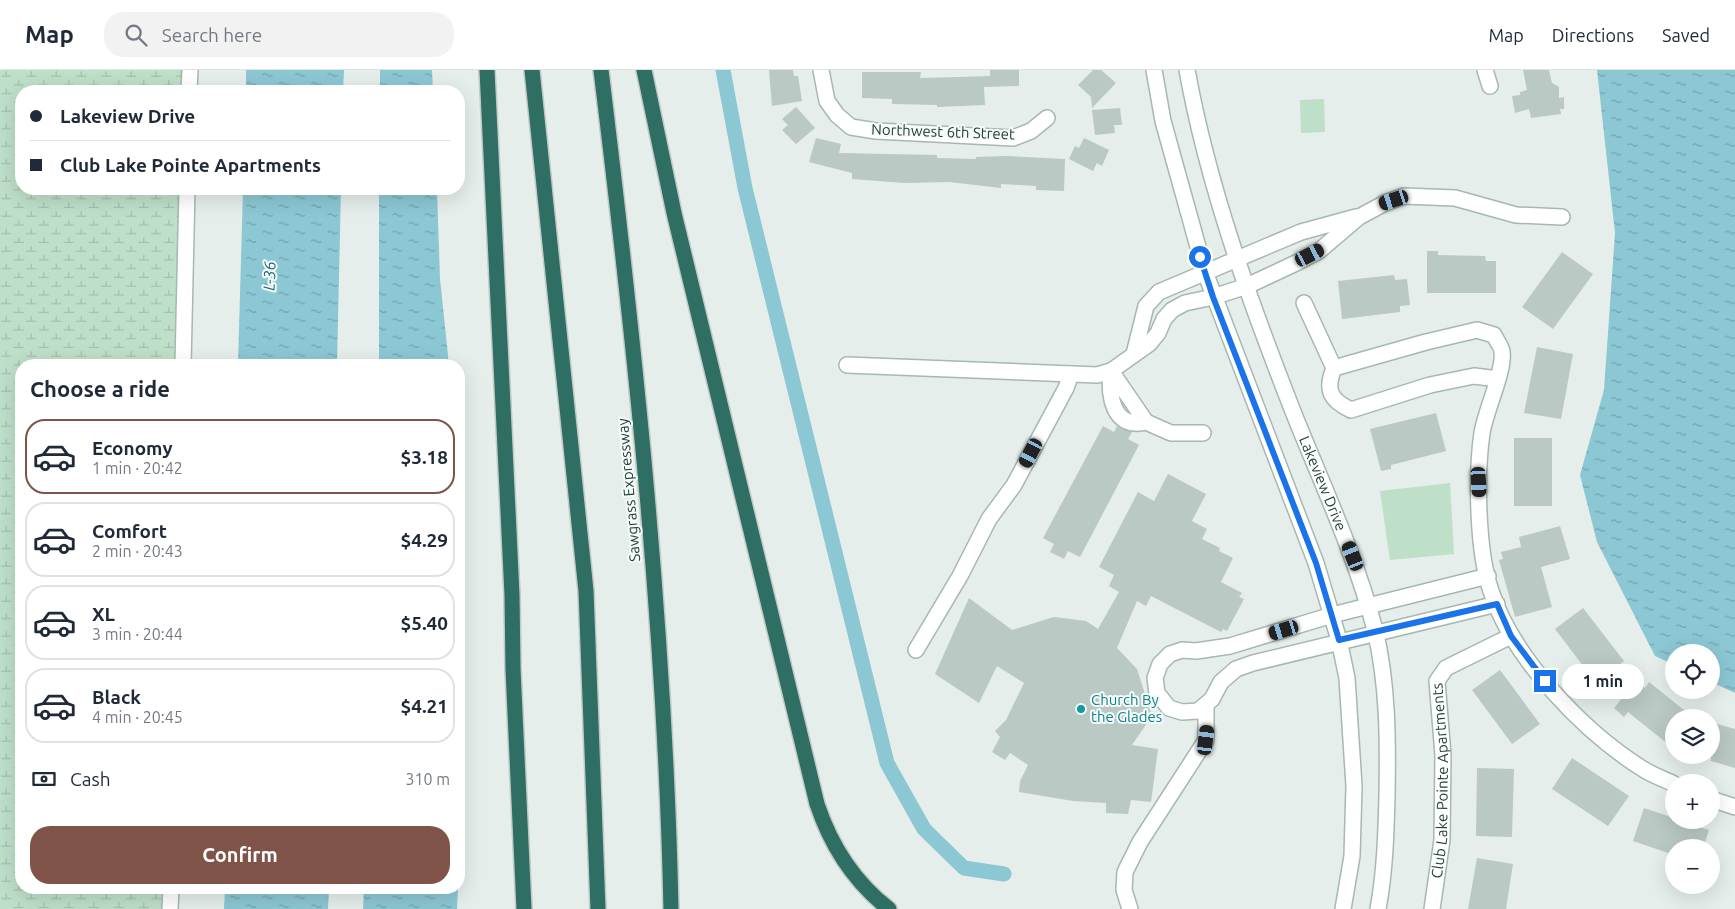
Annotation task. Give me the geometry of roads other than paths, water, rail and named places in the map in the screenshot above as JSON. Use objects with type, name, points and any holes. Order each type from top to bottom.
[{"type":"highway","points":[[487,70],[512,595],[513,669],[524,909]]},
{"type":"highway","points":[[532,70],[586,591],[598,909]]},
{"type":"highway","name":"Sawgrass Expressway","points":[[601,70],[629,299],[656,596],[671,909]]},
{"type":"highway","points":[[644,70],[674,213],[817,804],[823,824],[842,859],[865,889],[889,909]]},
{"type":"street","points":[[189,85],[190,70]]},
{"type":"street","name":"Northwest 6th Street","points":[[821,70],[827,101],[837,115],[851,127],[876,131],[1013,138],[1031,131],[1047,118]]},
{"type":"street","points":[[1154,70],[1163,121],[1213,297],[1316,563],[1339,640],[1347,678],[1354,786],[1352,856],[1343,909]]},
{"type":"street","name":"Lakeview Drive","points":[[1187,70],[1219,206],[1292,408],[1353,556],[1375,632],[1387,712],[1388,751],[1386,840],[1378,909]]},
{"type":"street","points":[[1485,70],[1490,86]]},
{"type":"street","points":[[183,359],[187,195]]},
{"type":"street","points":[[847,364],[1097,374],[1111,371],[1149,344],[1158,333],[1164,319],[1172,310],[1185,302],[1213,297],[1247,286],[1319,251],[1358,217],[1385,203],[1404,196],[1455,198],[1516,215],[1562,217]]},
{"type":"street","points":[[1134,354],[1146,306],[1159,292],[1301,232],[1358,217]]},
{"type":"street","points":[[1301,232],[1310,255]]},
{"type":"street","points":[[1304,303],[1334,368],[1329,382],[1331,393],[1336,403],[1350,410],[1430,385],[1474,376],[1498,379]]},
{"type":"street","points":[[1334,368],[1426,342],[1477,330],[1494,335],[1502,352],[1498,379],[1482,431],[1479,482],[1481,538],[1490,590],[1511,636],[1576,717],[1644,770],[1665,780]]},
{"type":"street","points":[[1111,371],[1110,395],[1114,407],[1121,418],[1131,423],[1146,422],[1171,433],[1203,433]]},
{"type":"street","points":[[916,650],[960,576],[989,519],[1014,485],[1066,388],[1071,374]]},
{"type":"street","points":[[1488,576],[1332,615],[1230,646],[1196,651],[1182,650],[1170,654],[1160,664],[1155,678],[1157,693],[1169,708],[1182,712],[1198,711],[1212,699],[1221,682],[1236,670],[1339,640],[1497,604]]},
{"type":"street","points":[[1437,589],[1444,616]]},
{"type":"street","name":"Club Lake Pointe Apartments","points":[[1432,909],[1442,840],[1442,755],[1437,681],[1446,668],[1511,636]]},
{"type":"street","points":[[1130,909],[1124,890],[1125,872],[1140,842],[1206,740],[1206,706]]},
{"type":"street","points":[[1720,802],[1735,807]]},
{"type":"street","points":[[170,909],[171,894]]},
{"type":"water","points":[[246,70],[344,70],[343,85],[246,85]]},
{"type":"water","points":[[380,70],[432,70],[433,85],[380,85]]},
{"type":"water","points":[[1597,70],[1735,70],[1735,693],[1720,686],[1720,644],[1665,644],[1665,661],[1655,656],[1597,542],[1580,475],[1604,390],[1615,233]]},
{"type":"water","name":"L-36","points":[[243,195],[341,195],[337,359],[238,359]]},
{"type":"water","points":[[379,195],[437,195],[440,279],[448,359],[379,359]]},
{"type":"water","points":[[225,894],[329,894],[328,909],[224,909]]},
{"type":"water","points":[[364,894],[458,894],[457,909],[363,909]]},
{"type":"waterway","points":[[723,70],[745,188],[887,763],[924,829],[964,868],[1004,874]]},
{"type":"place","name":"Church By the Glades","points":[[1081,709]]}]
